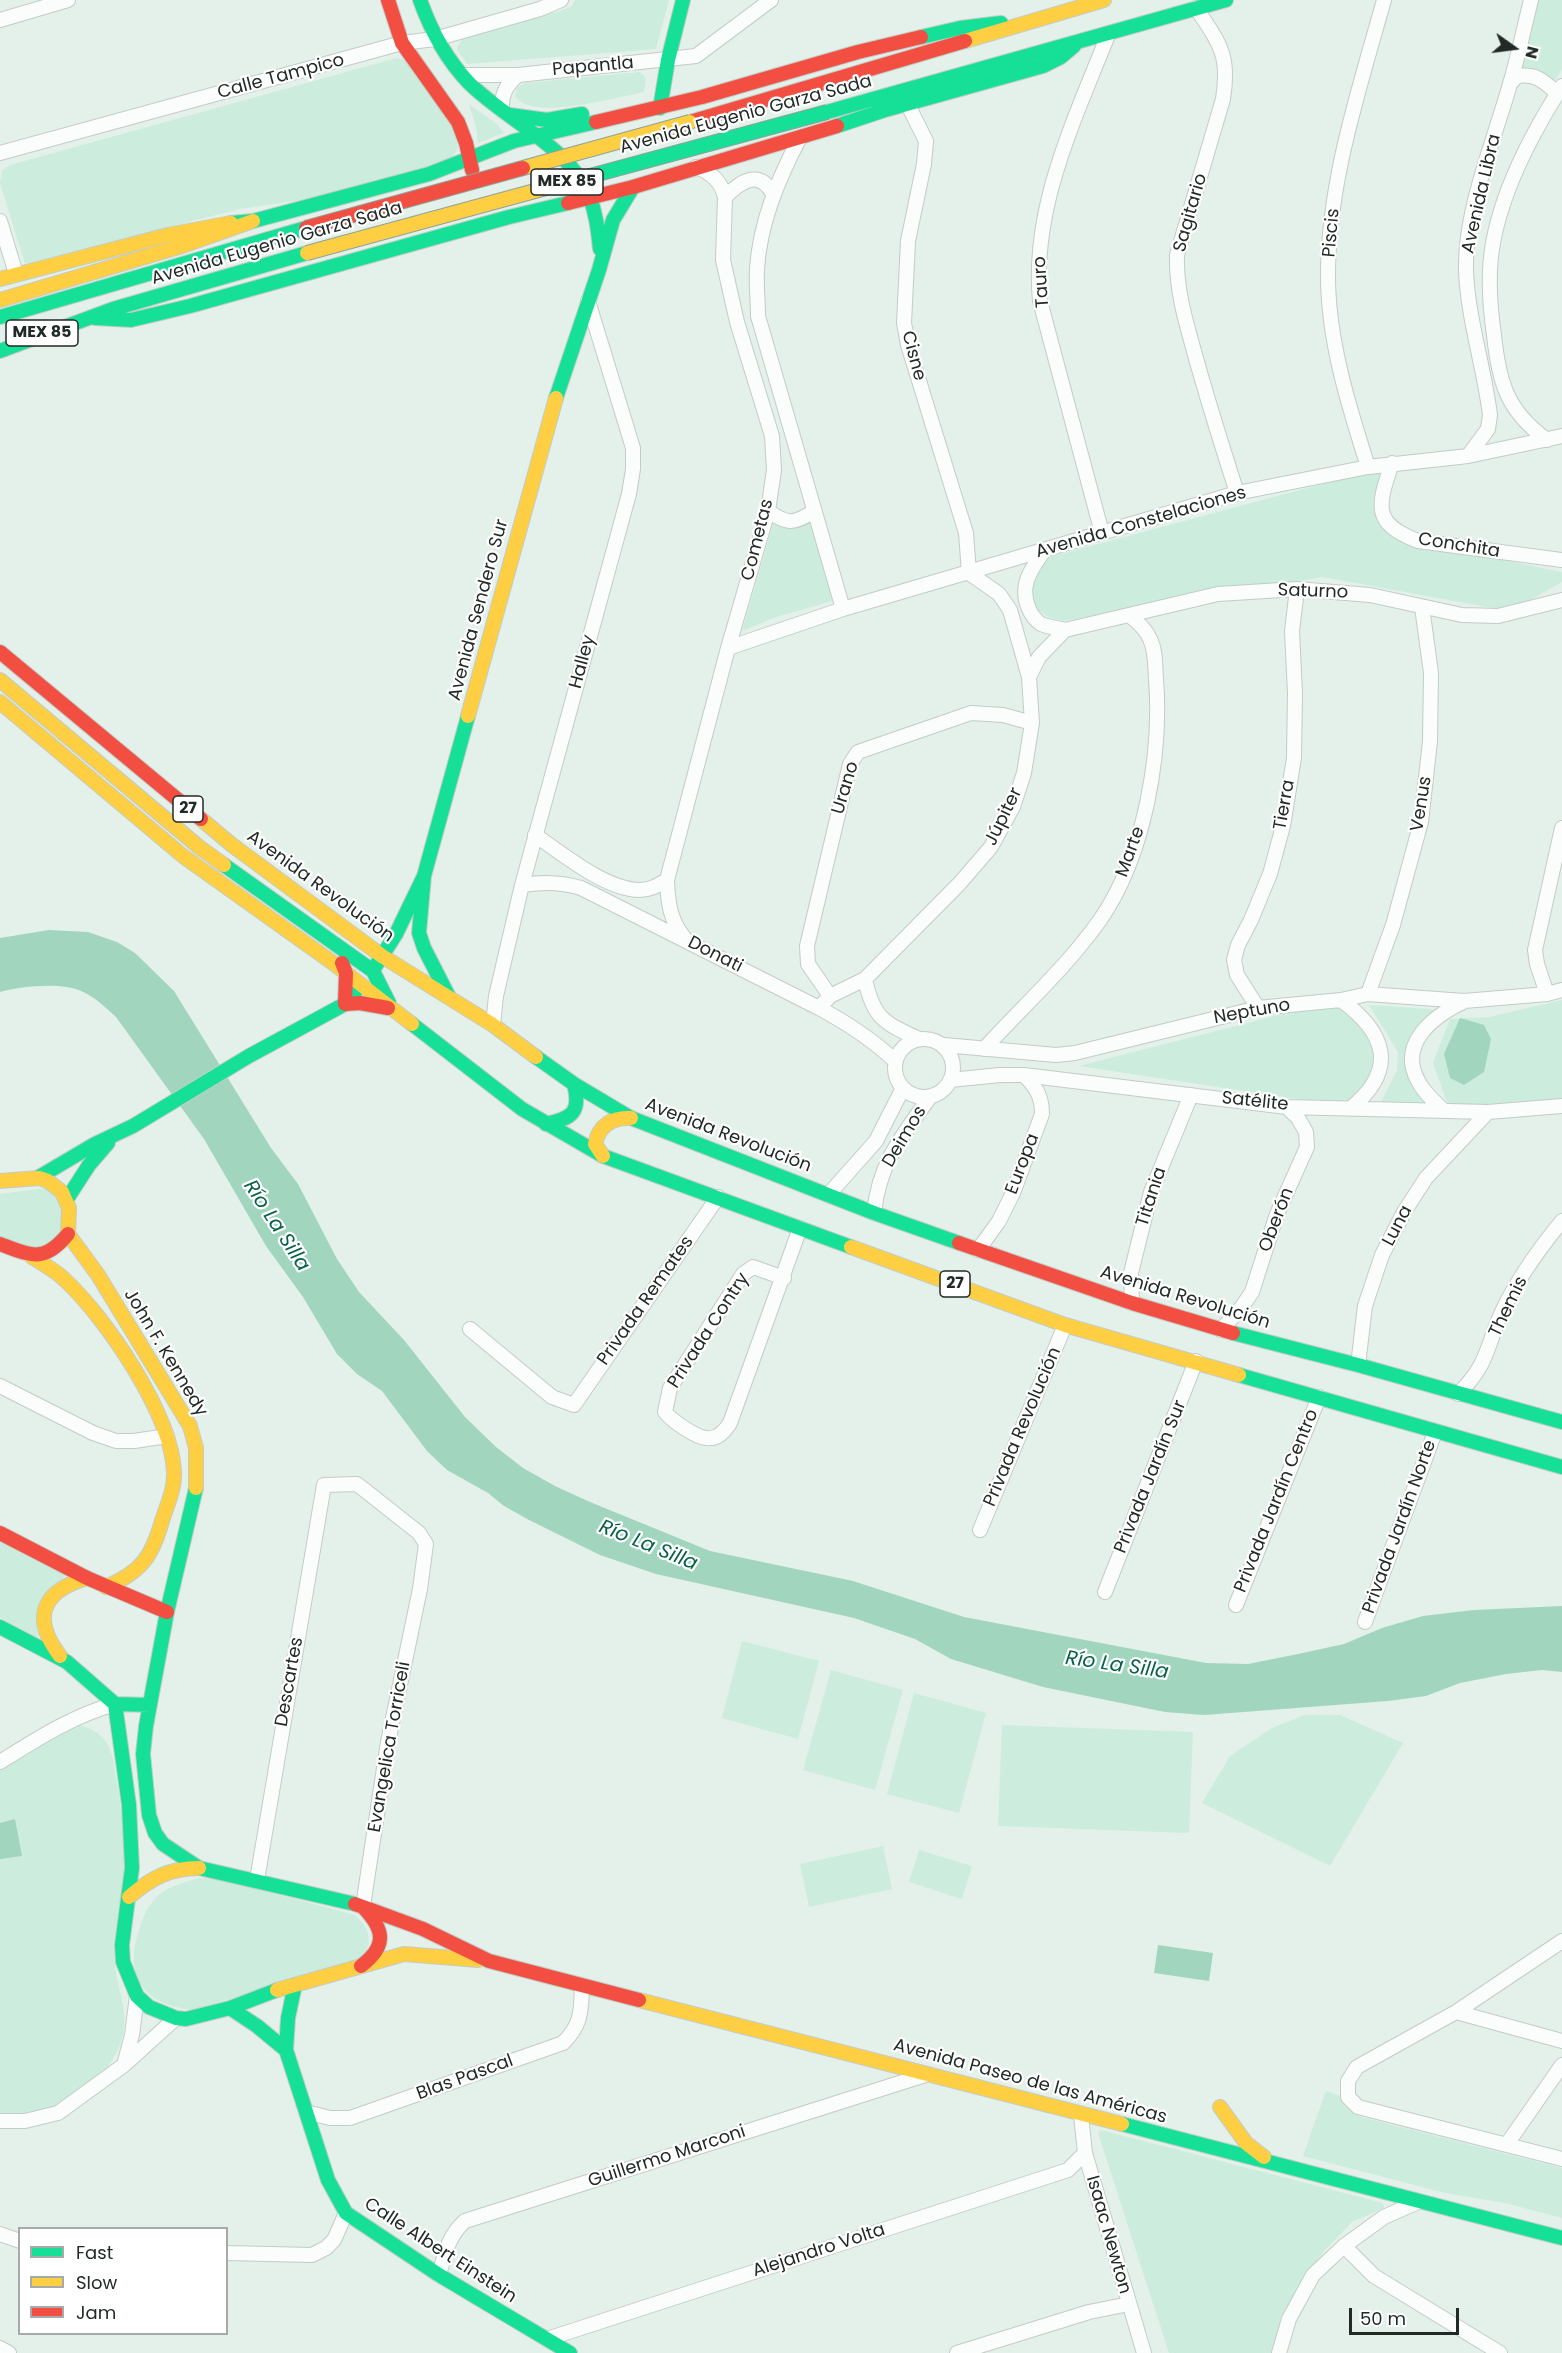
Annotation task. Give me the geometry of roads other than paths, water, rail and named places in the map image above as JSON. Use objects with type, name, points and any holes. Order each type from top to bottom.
[{"type":"main road","points":[[388,0],[402,44],[458,122],[466,143],[468,159],[480,198],[487,208],[499,216],[509,217]]},
{"type":"main road","points":[[420,0],[435,39],[451,63],[478,92],[561,155],[565,203]]},
{"type":"main road","points":[[660,108],[668,60],[683,0]]},
{"type":"main road","name":"Avenida Eugenio Garza Sada","points":[[0,317],[306,228],[690,122],[1104,0]]},
{"type":"main road","name":"Avenida Eugenio Garza Sada","points":[[0,351],[39,334],[86,318],[307,253],[1108,35],[1227,0]]},
{"type":"main road","points":[[0,300],[185,245],[253,221],[429,174],[498,145],[660,108],[913,39],[980,24],[1017,25]]},
{"type":"main road","points":[[86,318],[131,320],[509,217],[633,187],[799,139],[907,103],[1043,66],[1061,57],[1078,42]]},
{"type":"main road","points":[[505,113],[546,120],[617,106],[629,106],[643,111]]},
{"type":"main road","points":[[614,119],[606,139],[604,160],[608,177],[617,190]]},
{"type":"main road","name":"Avenida Sendero Sur","points":[[561,155],[580,177],[590,197],[598,231],[599,270]]},
{"type":"main road","points":[[429,174],[448,190],[453,203],[453,217],[445,236]]},
{"type":"main road","name":"Avenida Sendero Sur","points":[[362,986],[396,934],[424,876],[553,407],[599,270],[613,220],[633,187]]},
{"type":"main road","points":[[0,279],[198,228],[253,221]]},
{"type":"main road","name":"Avenida Revolución","points":[[0,652],[232,845],[382,956],[494,1025],[574,1084],[631,1118],[874,1213],[1132,1303],[1221,1330],[1358,1365],[1562,1422]]},
{"type":"main road","points":[[0,680],[199,847],[332,944],[373,971],[388,997],[390,1008],[366,1004],[345,1004]]},
{"type":"main road","name":"27","points":[[0,702],[183,856],[346,973],[522,1109],[603,1156],[1065,1325],[1562,1467]]},
{"type":"main road","points":[[424,876],[419,933],[423,948],[437,970],[449,997]]},
{"type":"main road","points":[[332,944],[346,973],[345,1004]]},
{"type":"main road","points":[[0,1181],[39,1178],[95,1144],[133,1126],[249,1056],[345,1004],[362,986]]},
{"type":"main road","points":[[546,1124],[564,1120],[572,1115],[576,1104],[574,1084]]},
{"type":"main road","points":[[603,1156],[595,1144],[602,1127],[616,1118],[631,1118]]},
{"type":"main road","points":[[67,1199],[89,1165],[112,1137]]},
{"type":"main road","points":[[31,1257],[44,1256],[52,1252],[68,1234],[71,1216],[67,1199],[51,1183],[39,1178]]},
{"type":"main road","name":"John F. Kennedy","points":[[68,1234],[98,1275],[190,1426],[196,1448],[196,1491],[167,1612]]},
{"type":"main road","name":"John F. Kennedy","points":[[0,1244],[31,1257],[64,1280],[80,1296],[124,1354],[158,1413],[167,1436],[175,1470],[172,1490],[155,1547],[141,1568],[106,1587]]},
{"type":"main road","points":[[0,1533],[106,1587],[167,1612]]},
{"type":"main road","points":[[87,1578],[60,1587],[48,1598],[44,1613],[44,1628],[48,1640],[67,1662],[115,1704],[150,1705]]},
{"type":"main road","name":"Avenida Paseo de las Américas","points":[[167,1612],[143,1754],[149,1815],[155,1833],[163,1844],[199,1868],[363,1906],[423,1929],[489,1961]]},
{"type":"main road","points":[[0,1627],[67,1662]]},
{"type":"main road","points":[[115,1704],[129,1805],[132,1868],[123,1936],[123,1962],[137,1996],[149,2007],[176,2018]]},
{"type":"main road","points":[[129,1897],[143,1884],[167,1870],[184,1867],[199,1868]]},
{"type":"main road","points":[[361,1966],[377,1949],[380,1937],[380,1927],[376,1919],[363,1906]]},
{"type":"main road","name":"Avenida Paseo de las Américas","points":[[176,2018],[186,2019],[230,2008],[295,1985],[404,1954],[489,1961],[1562,2238]]},
{"type":"main road","name":"Calle Albert Einstein","points":[[295,1985],[288,2018],[286,2050],[328,2180],[346,2213],[438,2274],[570,2353]]},
{"type":"main road","points":[[230,2008],[257,2026],[286,2050]]},
{"type":"main road","points":[[1220,2107],[1246,2143],[1271,2162]]},
{"type":"street","points":[[0,20],[68,0]]},
{"type":"street","name":"Calle Tampico","points":[[0,153],[402,44],[435,39],[540,9],[561,0]]},
{"type":"street","name":"Papantla","points":[[463,75],[518,75],[696,56],[771,0]]},
{"type":"street","name":"Piscis","points":[[1368,467],[1343,382],[1332,321],[1328,278],[1330,232],[1344,152],[1384,0]]},
{"type":"street","name":"Avenida Libra","points":[[1468,456],[1488,429],[1490,415],[1471,314],[1466,270],[1467,247],[1484,168],[1510,84],[1531,0]]},
{"type":"street","name":"Sagitario","points":[[1196,8],[1220,45],[1225,57],[1227,78],[1223,99],[1177,255],[1177,276],[1179,296],[1206,398],[1237,493]]},
{"type":"street","name":"Tauro","points":[[1102,533],[1040,301],[1038,275],[1040,244],[1059,163],[1108,35]]},
{"type":"street","points":[[505,113],[502,95],[509,83],[518,75]]},
{"type":"street","points":[[1510,84],[1518,76],[1532,76],[1560,90]]},
{"type":"street","name":"Avenida Libra","points":[[1547,440],[1516,413],[1503,384],[1492,319],[1490,270],[1493,248],[1509,190],[1520,161],[1560,90]]},
{"type":"street","name":"Cisne","points":[[907,103],[926,141],[926,149],[909,241],[904,323],[908,345],[966,533],[969,573]]},
{"type":"street","points":[[799,139],[772,194],[761,238],[757,270],[758,316],[843,609]]},
{"type":"street","points":[[696,167],[713,176],[721,186],[725,197],[740,183],[748,180],[763,183],[772,194]]},
{"type":"street","name":"Cometas","points":[[686,940],[676,928],[670,914],[667,880],[728,648],[768,511],[774,470],[772,436],[737,322],[723,260],[725,197]]},
{"type":"street","points":[[0,221],[16,274]]},
{"type":"street","name":"Halley","points":[[494,1025],[496,996],[522,885],[629,494],[633,469],[633,448],[588,301]]},
{"type":"street","name":"Avenida Constelaciones","points":[[728,648],[843,609],[1043,552],[1237,493],[1368,467],[1468,456],[1562,436]]},
{"type":"street","name":"Conchita","points":[[1392,464],[1381,504],[1383,515],[1389,526],[1401,535],[1418,541],[1562,560]]},
{"type":"street","points":[[768,511],[781,520],[792,522],[814,511]]},
{"type":"street","points":[[1043,552],[1027,577],[1023,589],[1024,599],[1030,613],[1040,624],[1065,630]]},
{"type":"street","name":"Júpiter","points":[[819,1008],[830,996],[865,979],[959,884],[991,847],[1013,807],[1024,773],[1032,723],[1029,677],[1010,610],[999,594],[969,573]]},
{"type":"street","name":"Saturno","points":[[1065,630],[1218,594],[1297,589],[1370,595],[1462,615],[1498,616],[1562,601]]},
{"type":"street","name":"Tierra","points":[[1258,1008],[1238,975],[1234,960],[1270,874],[1294,758],[1295,693],[1292,631],[1297,589]]},
{"type":"street","name":"Venus","points":[[1368,994],[1393,926],[1421,822],[1430,741],[1431,673],[1422,606]]},
{"type":"street","name":"Marte","points":[[984,1049],[1063,968],[1101,919],[1118,888],[1139,836],[1150,791],[1159,713],[1154,649],[1150,637],[1130,615]]},
{"type":"street","points":[[1029,677],[1039,657],[1065,630]]},
{"type":"street","name":"Urano","points":[[830,996],[808,964],[807,946],[850,764],[858,752],[971,713],[1004,715],[1032,723]]},
{"type":"street","points":[[1547,994],[1537,964],[1536,950],[1562,828]]},
{"type":"street","points":[[535,835],[582,867],[616,885],[642,890],[667,880]]},
{"type":"street","name":"Donati","points":[[522,885],[546,882],[581,888],[819,1008],[861,1031],[896,1060]]},
{"type":"street","points":[[865,979],[873,1009],[880,1017],[897,1029],[919,1039],[935,1040],[944,1045],[950,1059],[950,1080],[948,1087],[930,1097],[911,1095],[902,1090],[897,1080],[896,1060],[899,1053],[919,1039]]},
{"type":"street","name":"Neptuno","points":[[944,1045],[1056,1055],[1075,1053],[1258,1008],[1341,1000],[1368,994],[1464,1001],[1547,994],[1562,990]]},
{"type":"street","points":[[1341,1000],[1359,1012],[1378,1040],[1381,1052],[1381,1067],[1375,1082],[1368,1094],[1351,1108]]},
{"type":"street","points":[[1443,1110],[1419,1083],[1413,1070],[1412,1059],[1424,1028],[1446,1010],[1464,1001]]},
{"type":"street","name":"Satélite","points":[[950,1080],[1024,1075],[1287,1107],[1488,1112],[1562,1106]]},
{"type":"street","name":"Europa","points":[[978,1250],[999,1221],[1013,1193],[1042,1114],[1042,1101],[1035,1087],[1024,1075]]},
{"type":"street","name":"Deimos","points":[[829,1194],[876,1142],[902,1090]]},
{"type":"street","name":"Titania","points":[[1132,1303],[1131,1273],[1151,1192],[1191,1095]]},
{"type":"street","name":"Deimos","points":[[874,1213],[879,1183],[890,1154],[930,1097]]},
{"type":"street","name":"Oberón","points":[[1221,1330],[1252,1292],[1277,1214],[1307,1147],[1306,1132],[1298,1118],[1287,1107]]},
{"type":"street","name":"Luna","points":[[1358,1365],[1365,1306],[1382,1256],[1399,1221],[1426,1178],[1488,1112]]},
{"type":"street","name":"Privada Remates","points":[[470,1329],[552,1397],[574,1405],[718,1197]]},
{"type":"street","name":"Themis","points":[[1458,1394],[1482,1366],[1501,1315],[1517,1284],[1562,1221]]},
{"type":"street","name":"Privada Contry","points":[[784,1278],[753,1266],[743,1274],[670,1388],[664,1412],[671,1420],[706,1438],[725,1431],[784,1278],[800,1228]]},
{"type":"street","name":"Privada Revolución","points":[[980,1530],[1065,1325]]},
{"type":"street","name":"Privada Jardín Sur","points":[[1105,1592],[1196,1361]]},
{"type":"street","points":[[0,1386],[93,1433],[116,1442],[167,1436]]},
{"type":"street","name":"Privada Jardín Centro","points":[[1236,1605],[1319,1397]]},
{"type":"street","name":"Privada Jardín Norte","points":[[1365,1622],[1436,1432]]},
{"type":"street","name":"Evangelica Torriceli","points":[[324,1485],[357,1484],[419,1533],[426,1544],[420,1589],[388,1742],[363,1906]]},
{"type":"street","name":"Descartes","points":[[257,1880],[324,1485]]},
{"type":"street","points":[[0,1762],[65,1723],[90,1711],[115,1704]]},
{"type":"street","points":[[1562,1941],[1456,2012],[1357,2067],[1348,2081],[1348,2097],[1358,2107],[1562,2159]]},
{"type":"street","name":"Blas Pascal","points":[[306,2112],[330,2118],[350,2118],[563,2043],[578,2024],[582,1986]]},
{"type":"street","points":[[124,2065],[133,2031],[137,1996]]},
{"type":"street","points":[[1456,2012],[1562,2042]]},
{"type":"street","points":[[0,2121],[25,2121],[58,2113],[124,2065],[176,2018]]},
{"type":"street","points":[[1507,2144],[1562,2065]]},
{"type":"street","name":"Guillermo Marconi","points":[[438,2274],[448,2241],[465,2221],[927,2074]]},
{"type":"street","name":"Isaac Newton","points":[[1081,2115],[1085,2153],[1144,2353]]},
{"type":"street","name":"Alejandro Volta","points":[[547,2339],[1068,2170],[1085,2153]]},
{"type":"street","points":[[1280,2353],[1289,2319],[1313,2275],[1344,2246],[1384,2217],[1418,2202]]},
{"type":"street","points":[[228,2253],[312,2255],[326,2248],[334,2240],[346,2213]]},
{"type":"street","points":[[0,2234],[18,2240]]},
{"type":"street","points":[[1344,2246],[1374,2276],[1500,2353]]},
{"type":"street","points":[[957,2353],[1089,2312],[1129,2304]]},
{"type":"street","points":[[0,2348],[9,2353]]},
{"type":"water","name":"Río La Silla","points":[[49,930],[88,932],[117,942],[135,953],[174,991],[271,1148],[298,1184],[337,1259],[359,1292],[404,1340],[465,1417],[496,1447],[523,1468],[555,1486],[710,1551],[853,1581],[964,1617],[1206,1663],[1248,1664],[1298,1654],[1344,1644],[1382,1628],[1423,1616],[1474,1610],[1562,1606],[1562,1672],[1542,1670],[1506,1674],[1460,1683],[1426,1696],[1388,1701],[1204,1715],[1165,1712],[1043,1687],[951,1659],[915,1639],[854,1618],[656,1574],[600,1555],[529,1520],[447,1470],[427,1451],[382,1391],[357,1374],[337,1354],[303,1297],[266,1246],[204,1139],[116,1017],[100,1002],[73,988],[41,986],[0,992],[0,938]]},
{"type":"water","points":[[1460,1018],[1484,1025],[1491,1039],[1484,1072],[1464,1085],[1450,1078],[1444,1054]]},
{"type":"water","points":[[15,1819],[22,1856],[0,1859],[0,1823]]},
{"type":"water","points":[[1158,1945],[1213,1953],[1209,1981],[1154,1973]]}]
